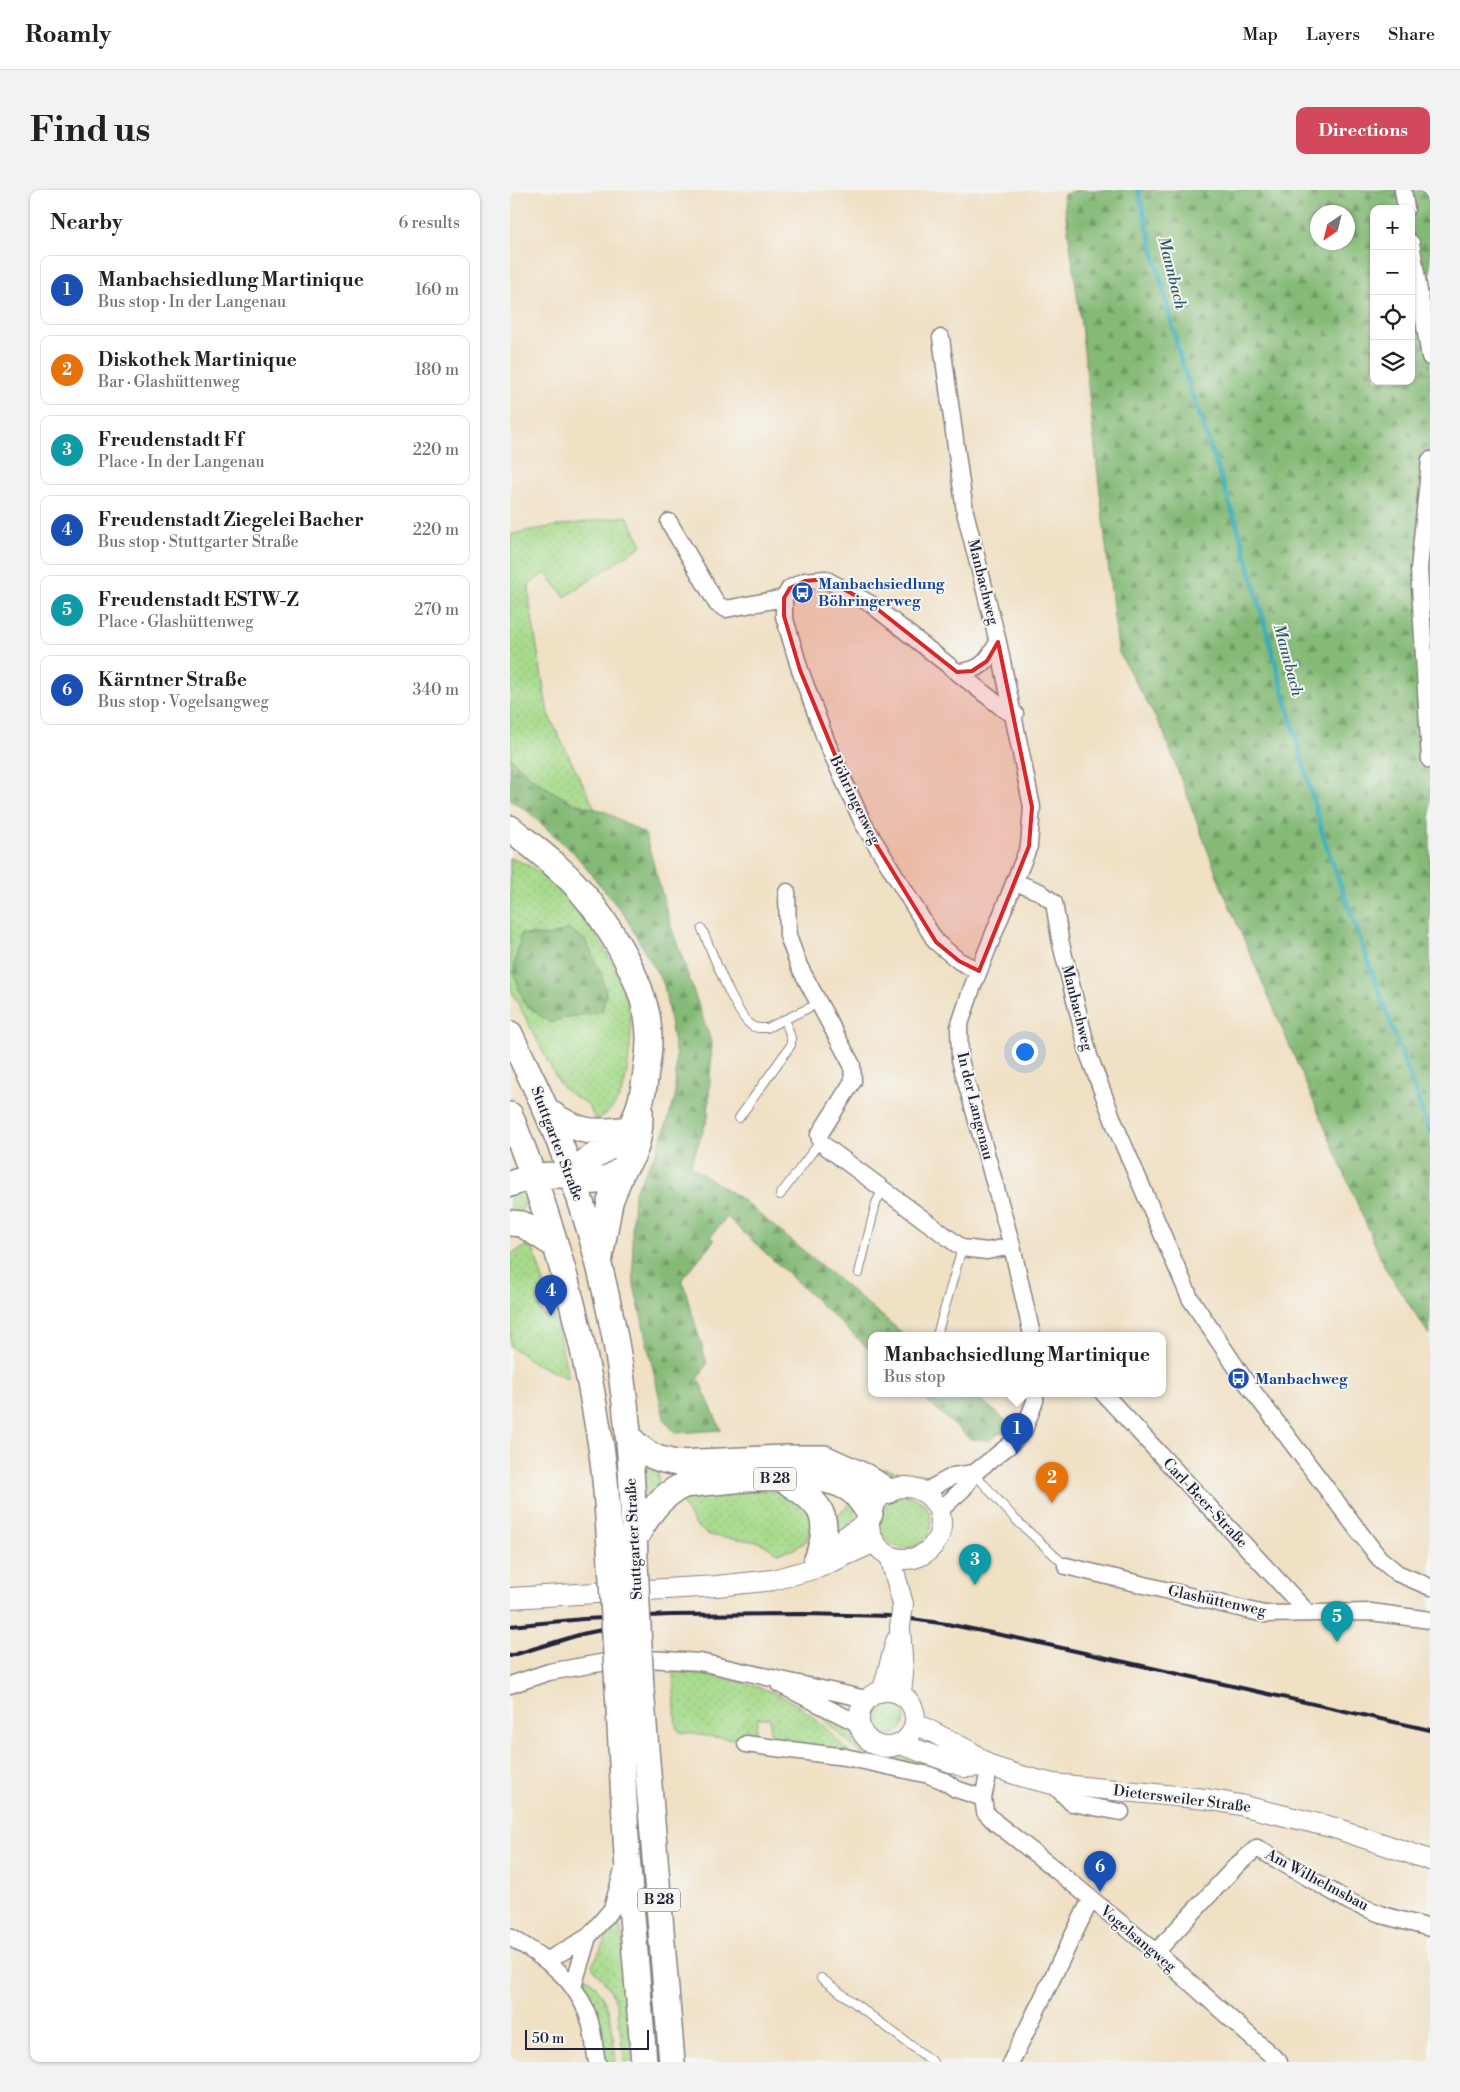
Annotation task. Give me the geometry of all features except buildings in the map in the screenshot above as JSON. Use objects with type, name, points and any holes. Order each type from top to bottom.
[{"type":"main road","points":[[510,828],[522,844],[578,887],[609,928],[635,979],[648,1021],[649,1053],[640,1106],[640,1132],[636,1152],[622,1171],[610,1202],[599,1265]]},
{"type":"main road","name":"Stuttgarter Straße","points":[[510,1034],[547,1110],[571,1176],[599,1265],[612,1323],[628,1436],[627,1554],[630,1690],[627,1855],[644,2062]]},
{"type":"main road","points":[[571,1176],[578,1166],[615,1144],[629,1129],[640,1106]]},
{"type":"main road","points":[[547,1110],[567,1125],[585,1132],[629,1129]]},
{"type":"main road","name":"Stuttgarter Straße","points":[[510,1116],[521,1180],[556,1246],[581,1339],[598,1428],[607,1498],[627,1554]]},
{"type":"main road","points":[[521,1180],[571,1176],[583,1181],[596,1182],[622,1171]]},
{"type":"main road","points":[[510,1222],[522,1224],[556,1246]]},
{"type":"main road","name":"B 28","points":[[628,1436],[644,1453],[662,1461],[677,1463],[824,1458],[866,1476],[887,1491]]},
{"type":"main road","name":"B 28","points":[[627,1554],[649,1514],[661,1499],[668,1492],[684,1485],[810,1477],[834,1482],[853,1492],[869,1517]]},
{"type":"main road","points":[[781,1478],[810,1497],[823,1514],[825,1537],[819,1553]]},
{"type":"main road","name":"Stuttgarter Straße","points":[[630,1690],[672,2062]]},
{"type":"street","points":[[1403,190],[1405,205]]},
{"type":"street","points":[[1412,250],[1430,357]]},
{"type":"street","name":"Manbachweg","points":[[941,338],[965,512],[1015,714],[1032,806],[1032,825]]},
{"type":"street","points":[[1430,460],[1419,569],[1430,760]]},
{"type":"street","points":[[669,522],[717,604],[726,609],[784,598],[790,588],[806,580],[825,579],[871,604],[1005,710],[1015,714]]},
{"type":"street","name":"Böhringerweg","points":[[784,598],[784,616],[800,670],[828,743],[863,823],[936,942],[959,961],[979,971]]},
{"type":"street","points":[[957,672],[972,671],[987,661],[998,642]]},
{"type":"street","name":"In der Langenau","points":[[1031,1332],[1012,1246],[960,1060],[959,1027],[979,971],[1029,846],[1032,825]]},
{"type":"street","name":"Manbachweg","points":[[1015,882],[1040,892],[1054,903],[1061,944],[1089,1056],[1115,1125],[1190,1298],[1246,1382],[1379,1558],[1396,1573],[1430,1587]]},
{"type":"street","points":[[787,892],[788,936],[819,1003],[852,1065],[853,1081],[818,1135],[821,1143],[962,1248],[987,1251],[1012,1246]]},
{"type":"street","points":[[939,1511],[963,1489],[974,1473],[1012,1444],[1024,1430],[1035,1397]]},
{"type":"street","name":"Carl-Beer-Straße","points":[[1107,1397],[1308,1613]]},
{"type":"street","points":[[924,1492],[953,1476],[974,1473]]},
{"type":"street","points":[[890,1556],[915,1557],[929,1549],[938,1535],[941,1519],[939,1511],[933,1500],[924,1492],[906,1486],[887,1491],[873,1505],[869,1517],[869,1528],[875,1542],[890,1556],[903,1604]]},
{"type":"street","points":[[799,1571],[819,1553],[869,1517]]},
{"type":"street","points":[[510,1598],[717,1586],[773,1580],[799,1571],[820,1567],[875,1542]]},
{"type":"street","points":[[510,1685],[549,1672],[629,1658],[700,1662],[770,1680],[807,1685],[888,1686],[913,1706],[915,1723],[912,1731],[900,1744],[892,1746],[875,1744],[862,1732],[859,1724],[859,1715],[888,1686],[903,1604],[915,1557]]},
{"type":"street","name":"Glashüttenweg","points":[[1066,1566],[1264,1614],[1371,1612],[1430,1620]]},
{"type":"street","points":[[770,1680],[859,1724]]},
{"type":"street","name":"Dietersweiler Straße","points":[[915,1723],[971,1752],[990,1766]]},
{"type":"street","points":[[746,1744],[845,1757],[929,1775],[944,1780],[956,1789],[983,1798],[990,1766]]},
{"type":"street","name":"Dietersweiler Straße","points":[[900,1744],[965,1767],[990,1766],[1053,1784],[1206,1799],[1240,1805],[1335,1828],[1430,1860]]},
{"type":"street","points":[[1053,1784],[1072,1803],[1121,1812]]},
{"type":"street","name":"Vogelsangweg","points":[[983,1798],[985,1812],[996,1824],[1156,1952],[1279,2062]]},
{"type":"street","name":"Am Wilhelmsbau","points":[[1156,1952],[1237,1865],[1257,1848],[1352,1903],[1386,1916],[1430,1928]]},
{"type":"street","points":[[548,1960],[588,1937],[612,1909],[627,1855]]},
{"type":"street","points":[[1011,2062],[1091,1899]]},
{"type":"street","points":[[510,1937],[548,1960],[573,1987],[589,2019],[597,2062]]},
{"type":"street","points":[[573,1987],[588,1937]]},
{"type":"lane","points":[[702,929],[745,1020],[758,1029],[767,1028],[819,1003]]},
{"type":"lane","points":[[739,1118],[791,1046],[792,1038],[785,1019]]},
{"type":"lane","points":[[780,1195],[821,1143]]},
{"type":"lane","points":[[859,1273],[876,1203],[883,1188]]},
{"type":"lane","points":[[938,1332],[962,1248]]},
{"type":"lane","points":[[974,1473],[1016,1519],[1066,1566]]},
{"type":"lane","points":[[821,1978],[932,2062]]},
{"type":"highlighted area","points":[[825,579],[871,604],[957,672],[972,671],[987,661],[998,642],[1032,807],[1029,846],[979,971],[959,961],[936,942],[863,823],[800,670],[784,616],[784,598],[790,588],[805,581]]},
{"type":"green space","points":[[1076,190],[1430,190],[1430,1336],[1385,1268],[1221,886],[1163,731],[1118,651],[1080,316],[1063,195]]},
{"type":"green space","points":[[627,516],[642,545],[565,597],[545,573],[529,584],[530,605],[548,714],[595,809],[559,796],[529,775],[510,757],[510,535],[530,530]]},
{"type":"green space","points":[[510,757],[528,776],[573,804],[604,811],[645,834],[671,926],[712,1044],[708,1118],[690,1166],[740,1198],[901,1332],[868,1332],[868,1348],[727,1217],[711,1236],[714,1241],[682,1279],[707,1364],[698,1378],[721,1430],[676,1433],[665,1422],[634,1285],[632,1233],[634,1193],[658,1149],[675,1098],[676,1056],[664,985],[625,916],[575,854],[525,809],[510,800]]},
{"type":"green space","points":[[510,858],[534,869],[566,897],[594,932],[616,971],[624,991],[631,1031],[627,1073],[620,1097],[610,1110],[596,1120],[587,1104],[566,1091],[559,1083],[510,988]]},
{"type":"green space","points":[[569,929],[585,940],[601,973],[606,994],[602,1011],[562,1018],[550,1023],[525,1004],[513,972],[521,934],[549,936]]},
{"type":"green space","points":[[524,1185],[530,1203],[525,1205],[519,1213],[510,1213],[510,1191]]},
{"type":"green space","points":[[526,1246],[533,1249],[548,1296],[538,1299],[542,1316],[554,1315],[569,1379],[534,1363],[510,1346],[510,1255]]},
{"type":"green space","points":[[923,1397],[978,1397],[1012,1426],[990,1440],[970,1439]]},
{"type":"green space","points":[[642,1464],[658,1471],[659,1491],[644,1508]]},
{"type":"green space","points":[[884,1469],[902,1473],[935,1475],[939,1478],[930,1480],[912,1476],[890,1477],[884,1476],[878,1470]]},
{"type":"green space","points":[[726,1488],[780,1491],[812,1507],[811,1530],[805,1542],[792,1550],[778,1553],[759,1542],[709,1535],[695,1525],[677,1496]]},
{"type":"green space","points":[[900,1496],[910,1496],[924,1503],[931,1517],[931,1527],[924,1541],[910,1548],[900,1548],[890,1544],[883,1537],[879,1527],[879,1517],[883,1507],[890,1500]]},
{"type":"green space","points":[[854,1500],[855,1518],[850,1524],[835,1534],[833,1516],[841,1512]]},
{"type":"green space","points":[[673,1671],[735,1681],[780,1696],[809,1713],[849,1752],[777,1740],[770,1733],[770,1718],[758,1718],[755,1734],[749,1737],[719,1738],[680,1732],[676,1727]]},
{"type":"green space","points":[[888,1701],[895,1702],[900,1706],[904,1711],[904,1725],[900,1730],[895,1734],[888,1735],[881,1734],[876,1730],[872,1725],[871,1718],[872,1711],[876,1706],[881,1702]]},
{"type":"green space","points":[[810,1707],[846,1725],[857,1742],[869,1752],[882,1756],[902,1754],[927,1758],[925,1767],[860,1753]]},
{"type":"green space","points":[[643,1902],[662,2062],[653,2062]]},
{"type":"green space","points":[[618,1908],[633,2062],[624,2062],[617,2004],[609,1988],[592,1966],[606,1938],[613,1913]]},
{"type":"green space","points":[[586,1976],[602,1995],[610,2016],[616,2062],[603,2062],[599,2017],[584,1982]]},
{"type":"waterway","name":"Mannbach","points":[[1138,190],[1182,364],[1239,531],[1325,842],[1430,1132]]},
{"type":"railway","points":[[510,1626],[583,1619],[670,1615],[803,1614],[890,1616],[947,1624],[1026,1640],[1430,1730]]},
{"type":"railway","points":[[510,1656],[582,1634],[636,1623]]},
{"type":"place","name":"Manbachsiedlung Böhringerweg","points":[[802,593]]},
{"type":"place","name":"Freudenstadt Ziegelei Bacher","points":[[551,1316]]},
{"type":"place","name":"Manbachweg","points":[[1239,1379]]},
{"type":"place","name":"Manbachsiedlung Martinique","points":[[1017,1454]]},
{"type":"place","name":"Diskothek Martinique","points":[[1052,1503]]},
{"type":"place","name":"Freudenstadt Ff","points":[[975,1585]]},
{"type":"place","name":"Freudenstadt ESTW-Z","points":[[1337,1642]]},
{"type":"place","name":"Kärntner Straße","points":[[1100,1892]]}]
